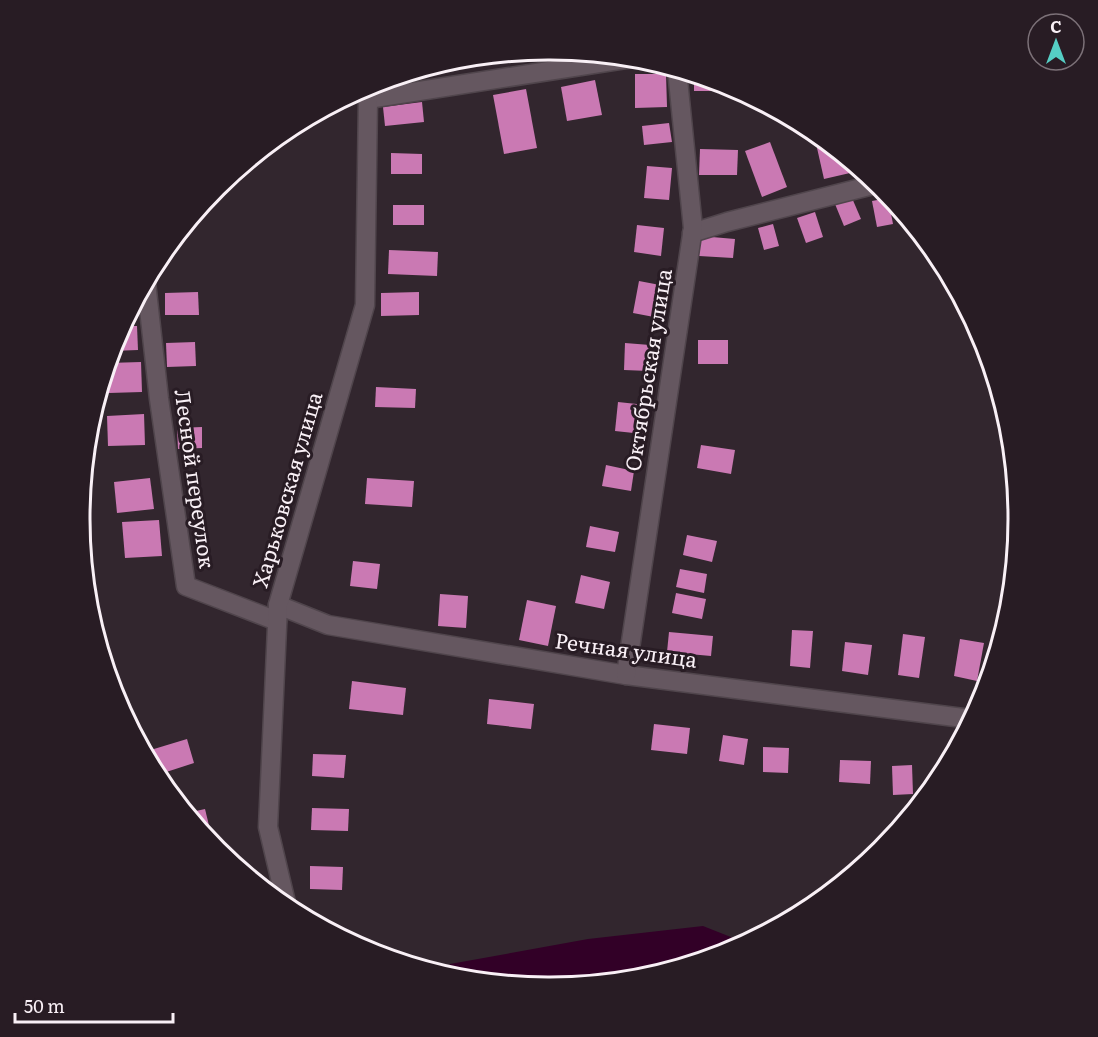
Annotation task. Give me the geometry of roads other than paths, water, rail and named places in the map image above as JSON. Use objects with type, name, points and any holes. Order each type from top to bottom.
[{"type":"street","points":[[385,91],[596,63]]},
{"type":"street","name":"Октябрьская улица","points":[[626,675],[693,228],[678,79]]},
{"type":"street","name":"Харьковская улица","points":[[283,892],[268,827],[278,613],[365,305],[367,98]]},
{"type":"street","points":[[692,233],[865,187]]},
{"type":"street","name":"Лесной переулок","points":[[148,297],[159,399],[186,586],[278,613]]},
{"type":"street","name":"Речная улица","points":[[278,613],[328,625],[626,675],[962,718]]}]
